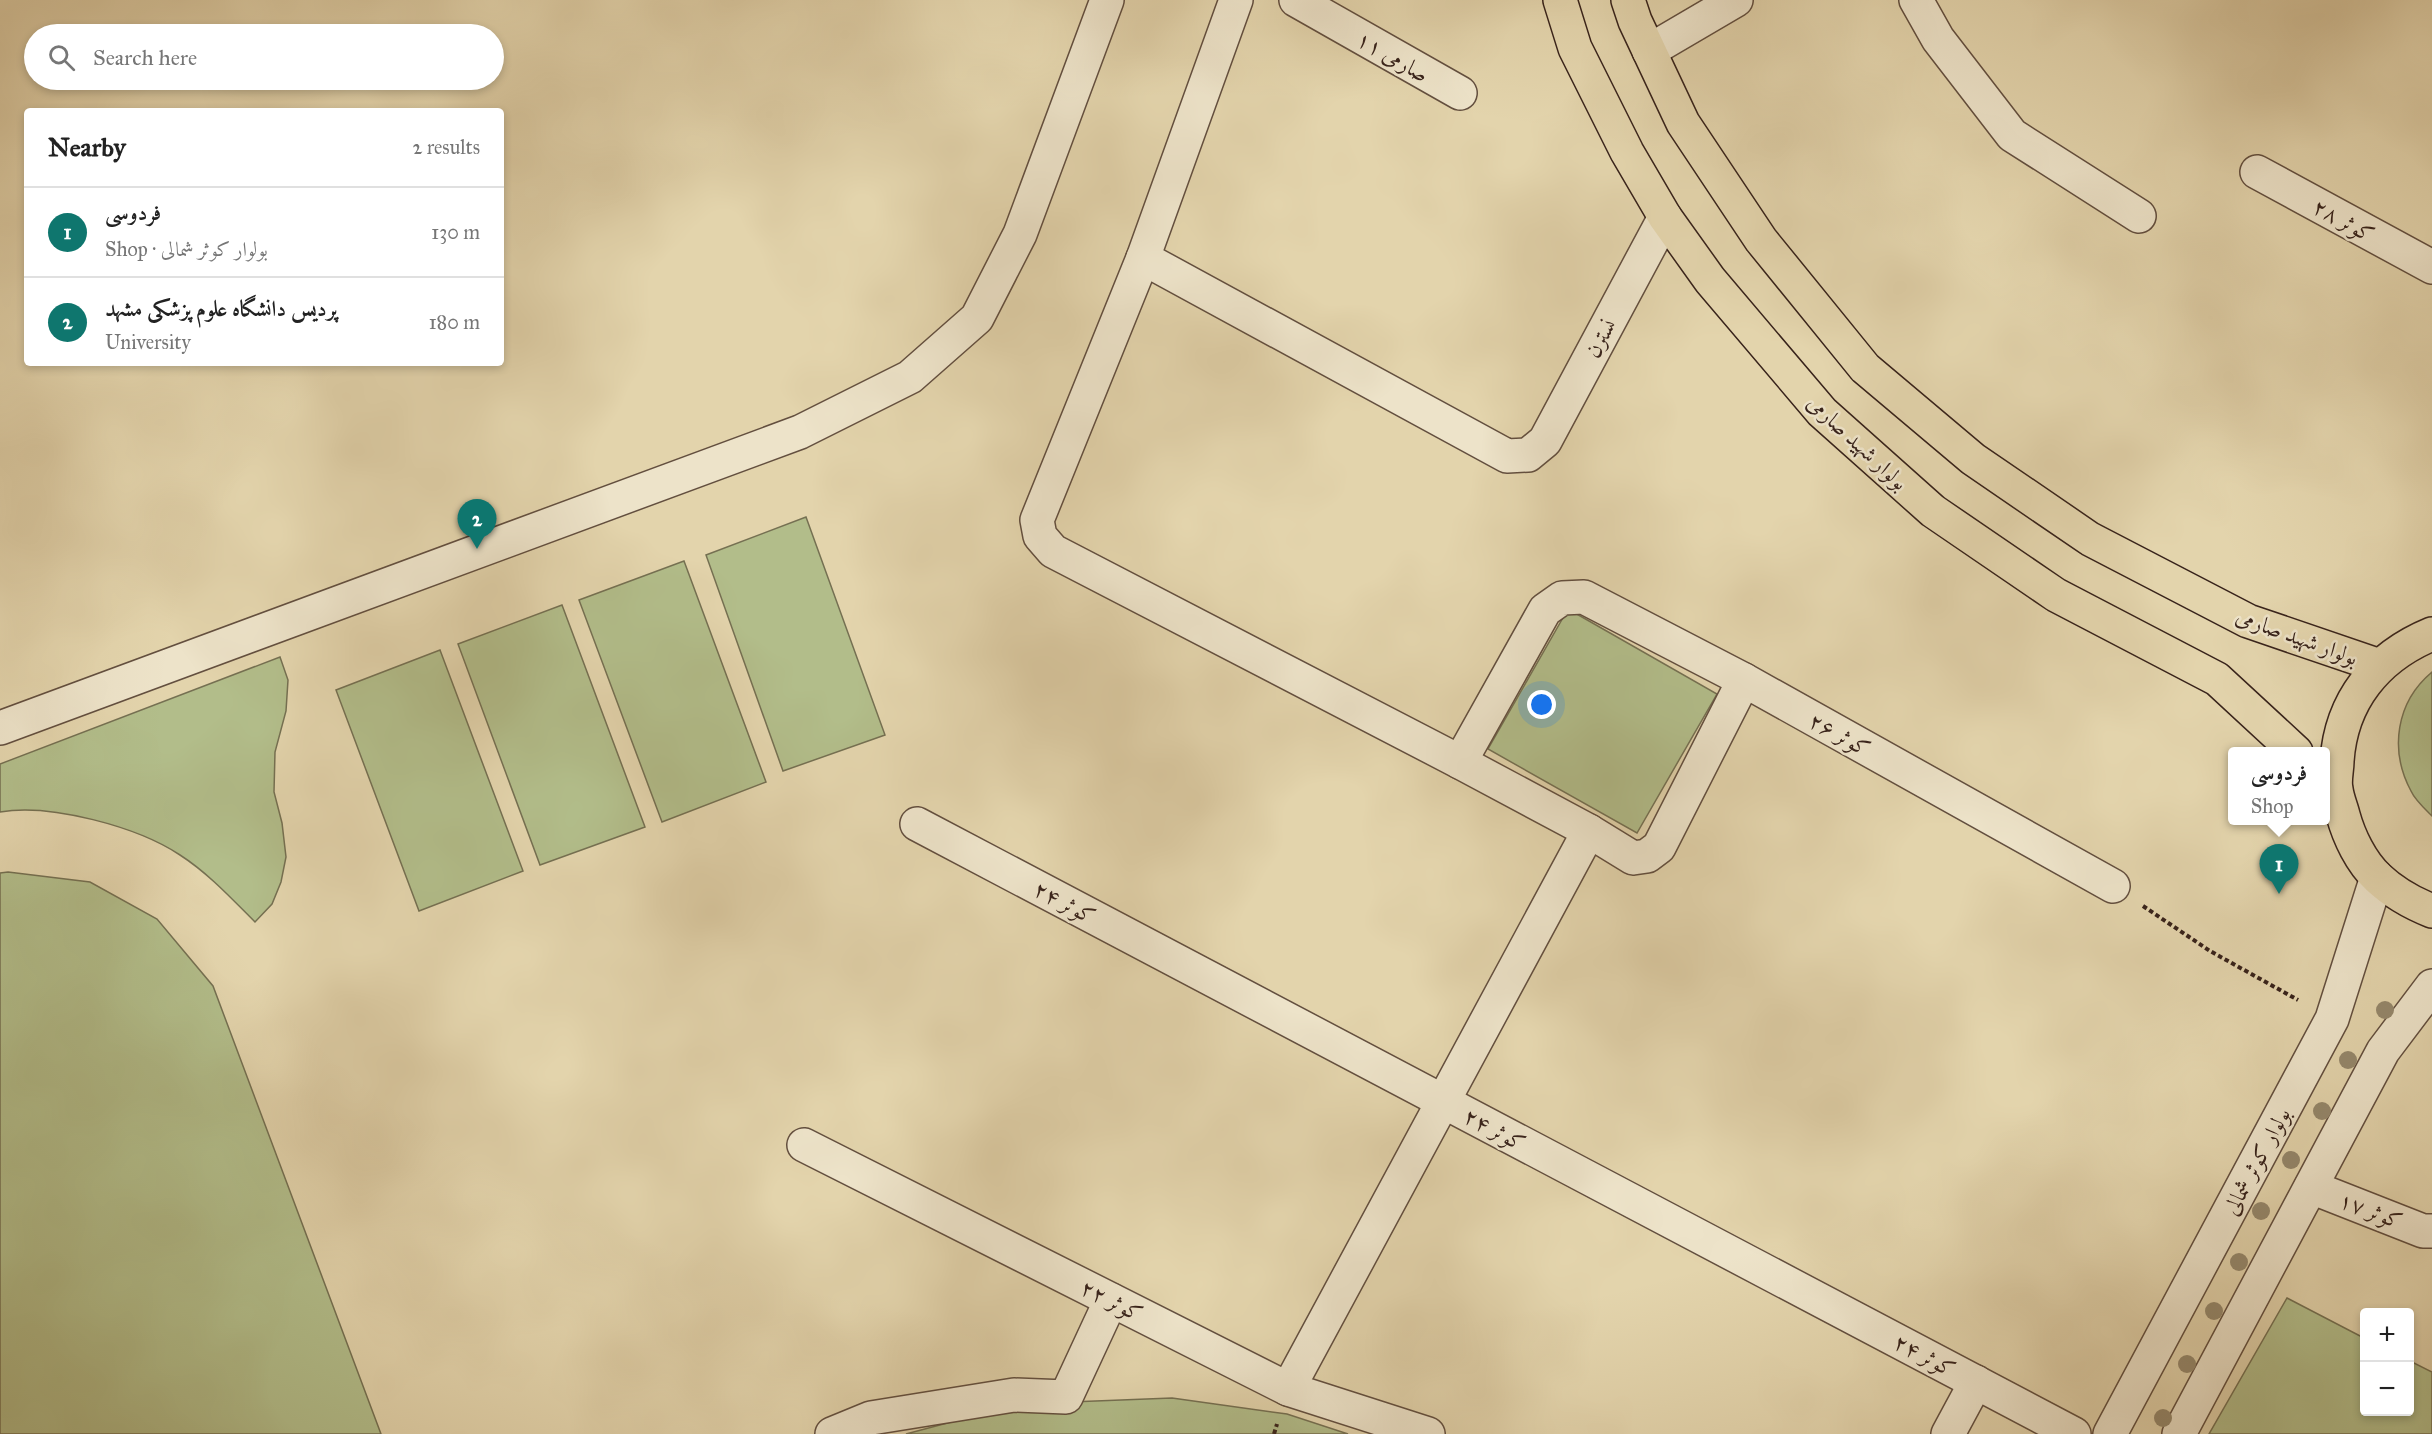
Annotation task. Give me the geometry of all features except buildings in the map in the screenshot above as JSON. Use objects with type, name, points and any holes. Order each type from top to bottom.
[{"type":"main road","name":"بولوار شهید صارمی","points":[[1560,0],[1575,48],[1627,152],[1665,217],[1710,280],[1822,412],[1933,511],[2056,595],[2217,679],[2291,747]]},
{"type":"main road","name":"بولوار شهید صارمی","points":[[1628,0],[1635,21],[1683,123],[1761,240],[1865,368],[1973,459],[2090,539],[2248,621],[2380,666]]},
{"type":"main road","points":[[2432,634],[2411,643],[2380,666],[2362,687],[2348,711],[2339,738],[2330,783],[2348,835],[2377,877],[2407,901],[2432,911]]},
{"type":"street","points":[[0,728],[800,432],[910,377],[977,318],[1020,234],[1107,0]]},
{"type":"street","points":[[1236,0],[1143,258],[1037,520],[1040,536],[1053,551],[1460,762],[1589,831],[1633,858],[1647,856],[1659,847],[1744,680]]},
{"type":"street","name":"صارمی ۱۱","points":[[1296,0],[1460,93]]},
{"type":"street","points":[[1649,51],[1736,0]]},
{"type":"street","points":[[1916,0],[1938,39],[2012,135],[2139,216]]},
{"type":"street","name":"کوثر ۲۸","points":[[2257,172],[2432,267]]},
{"type":"street","name":"نسترن","points":[[1143,258],[1507,456],[1528,455],[1545,441],[1665,217]]},
{"type":"street","name":"کوثر ۲۶","points":[[1460,762],[1545,610],[1562,598],[1584,597],[1744,680],[2113,886]]},
{"type":"street","name":"کوثر ۲۴","points":[[917,824],[2074,1434]]},
{"type":"street","points":[[1288,1389],[1589,831]]},
{"type":"street","name":"بولوار کوثر شمالی","points":[[2110,1434],[2332,1019],[2377,877]]},
{"type":"street","points":[[2179,1434],[2383,1051],[2432,986]]},
{"type":"street","name":"کوثر ۲۲","points":[[804,1145],[1288,1389],[1428,1434]]},
{"type":"street","name":"کوثر ۱۷","points":[[2311,1187],[2423,1231],[2432,1231]]},
{"type":"street","points":[[832,1434],[871,1418],[1003,1397],[1066,1397],[1111,1300]]},
{"type":"street","points":[[1948,1434],[1976,1382]]},
{"type":"path","points":[[2113,886],[2210,951],[2332,1019]]},
{"type":"green space","points":[[806,517],[885,735],[783,771],[706,555]]},
{"type":"green space","points":[[684,561],[766,782],[662,822],[579,600]]},
{"type":"green space","points":[[562,605],[645,827],[540,865],[458,644]]},
{"type":"green space","points":[[1568,609],[1717,694],[1637,833],[1488,749]]},
{"type":"green space","points":[[440,650],[523,871],[419,911],[336,690]]},
{"type":"green space","points":[[280,657],[288,680],[286,711],[275,752],[274,792],[282,823],[286,857],[281,882],[272,904],[255,922],[190,862],[141,835],[68,814],[20,810],[0,812],[0,764]]},
{"type":"green space","points":[[2432,672],[2432,816],[2411,791],[2404,775],[2398,743],[2400,727],[2410,697]]},
{"type":"green space","points":[[0,873],[90,882],[157,919],[213,986],[381,1434],[0,1434]]},
{"type":"green space","points":[[2287,1298],[2360,1336],[2360,1416],[2414,1416],[2414,1363],[2432,1372],[2432,1434],[2209,1434]]},
{"type":"green space","points":[[1172,1398],[1287,1414],[1348,1434],[906,1434],[1019,1404]]},
{"type":"place","name":"پردیس دانشگاه علوم پزشکی مشهد","points":[[477,549]]},
{"type":"place","name":"فردوسی","points":[[2279,894]]}]
